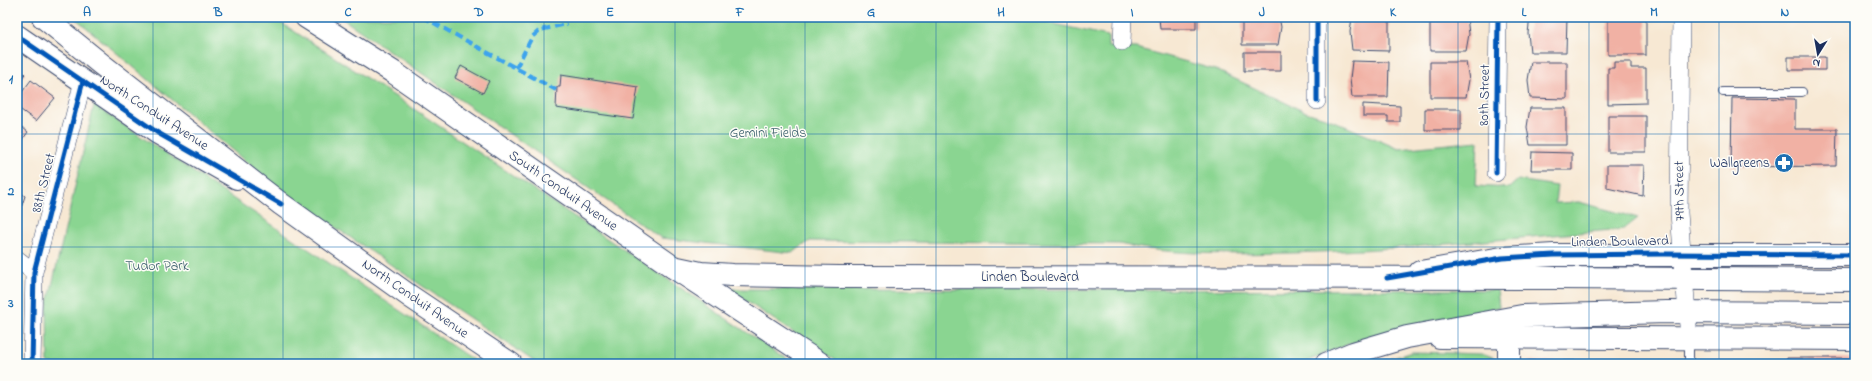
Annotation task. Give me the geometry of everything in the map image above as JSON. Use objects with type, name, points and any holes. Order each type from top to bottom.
[{"type":"main road","name":"North Conduit Avenue","points":[[43,17],[281,204],[391,283],[511,364]]},
{"type":"main road","points":[[60,17],[101,64]]},
{"type":"main road","name":"South Conduit Avenue","points":[[306,17],[393,72],[673,268],[821,364]]},
{"type":"main road","name":"North Conduit Avenue","points":[[17,36],[158,133],[281,204]]},
{"type":"main road","name":"Linden Boulevard","points":[[1388,278],[1502,258],[1554,255],[1855,255]]},
{"type":"main road","name":"Linden Boulevard","points":[[673,268],[701,273],[733,275],[839,277],[1855,280]]},
{"type":"main road","points":[[1509,327],[1551,314],[1687,312],[1855,313]]},
{"type":"main road","points":[[1509,327],[1509,364]]},
{"type":"main road","points":[[1326,364],[1353,353],[1407,337],[1509,327],[1689,338],[1855,339]]},
{"type":"street","points":[[1122,42],[1123,17]]},
{"type":"street","points":[[1317,17],[1317,101]]},
{"type":"street","name":"80th Street","points":[[1496,173],[1498,17]]},
{"type":"street","name":"79th Street","points":[[1681,17],[1679,190],[1682,254],[1689,338]]},
{"type":"street","name":"88th Street","points":[[32,364],[34,272],[83,81]]},
{"type":"street","points":[[17,259],[34,272]]},
{"type":"lane","points":[[1723,92],[1802,92]]},
{"type":"lane","name":"79th Street","points":[[1689,338],[1689,364]]},
{"type":"green space","points":[[74,17],[272,17],[399,99],[794,364],[538,364],[277,188]]},
{"type":"green space","name":"Gemini Fields","points":[[340,17],[1023,17],[1108,36],[1108,47],[1136,48],[1216,70],[1303,111],[1331,120],[1399,149],[1478,141],[1476,186],[1509,188],[1518,180],[1557,186],[1555,203],[1579,202],[1638,218],[1624,229],[1416,246],[1291,253],[1227,254],[1162,251],[1119,244],[810,241],[792,253],[661,238]]},
{"type":"green space","name":"Tudor Park","points":[[94,105],[479,364],[48,364],[47,307]]},
{"type":"green space","points":[[728,289],[1497,290],[1499,307],[1404,327],[1346,345],[1300,364],[841,364]]},
{"type":"green space","points":[[1412,352],[1482,354],[1495,359],[1495,364],[1374,364]]},
{"type":"building","points":[[1159,17],[1196,17],[1196,29],[1160,29]]},
{"type":"building","points":[[1242,17],[1279,17],[1281,27],[1278,45],[1242,45]]},
{"type":"building","points":[[1352,17],[1389,17],[1389,51],[1352,50],[1350,32]]},
{"type":"building","points":[[1411,17],[1424,17],[1424,20],[1411,19]]},
{"type":"building","points":[[1430,17],[1467,17],[1469,34],[1466,51],[1430,51]]},
{"type":"building","points":[[1530,17],[1567,17],[1566,52],[1530,52],[1528,33]]},
{"type":"building","points":[[1608,19],[1646,19],[1646,55],[1608,55]]},
{"type":"building","points":[[1244,52],[1281,52],[1281,71],[1244,71]]},
{"type":"building","points":[[1788,57],[1825,57],[1825,70],[1788,70]]},
{"type":"building","points":[[1352,61],[1389,62],[1388,97],[1352,97],[1350,79]]},
{"type":"building","points":[[1430,62],[1466,62],[1469,80],[1466,97],[1430,97]]},
{"type":"building","points":[[1531,62],[1567,62],[1567,99],[1530,98],[1528,80]]},
{"type":"building","points":[[1614,62],[1631,62],[1631,68],[1646,68],[1646,103],[1608,104],[1608,68],[1614,68]]},
{"type":"building","points":[[461,66],[489,81],[483,93],[455,78]]},
{"type":"building","points":[[17,68],[25,74],[17,84]]},
{"type":"building","points":[[561,75],[638,87],[633,119],[556,108],[557,87],[560,87]]},
{"type":"building","points":[[31,80],[55,98],[36,121],[17,107],[17,99]]},
{"type":"building","points":[[1732,98],[1795,99],[1795,129],[1837,129],[1836,166],[1731,167]]},
{"type":"building","points":[[1363,104],[1400,106],[1400,122],[1388,122],[1388,116],[1363,116]]},
{"type":"building","points":[[1530,108],[1566,108],[1566,145],[1530,145],[1527,127]]},
{"type":"building","points":[[1425,109],[1461,109],[1461,130],[1425,130]]},
{"type":"building","points":[[1608,116],[1646,116],[1646,152],[1608,152]]},
{"type":"building","points":[[18,124],[28,132],[23,139],[17,135]]},
{"type":"building","points":[[1532,152],[1572,153],[1572,170],[1531,170]]},
{"type":"building","points":[[1607,165],[1644,165],[1643,196],[1607,188]]},
{"type":"building","points":[[20,192],[25,196],[17,220],[17,196]]},
{"type":"building","points":[[1787,358],[1854,358],[1854,364],[1787,364]]},
{"type":"building","points":[[1529,361],[1608,361],[1608,364],[1529,364]]},
{"type":"marked path","points":[[423,17],[556,90]]},
{"type":"marked path","points":[[516,68],[532,37],[540,30],[567,24]]},
{"type":"cycle path","points":[[1317,17],[1317,101]]},
{"type":"cycle path","points":[[1496,173],[1498,17]]},
{"type":"cycle path","points":[[17,36],[158,133],[281,204]]},
{"type":"cycle path","points":[[32,364],[34,272],[83,81]]},
{"type":"cycle path","points":[[1387,278],[1502,258],[1554,255],[1855,255]]},
{"type":"place","name":"Wallgreens","points":[[1784,163]]}]
